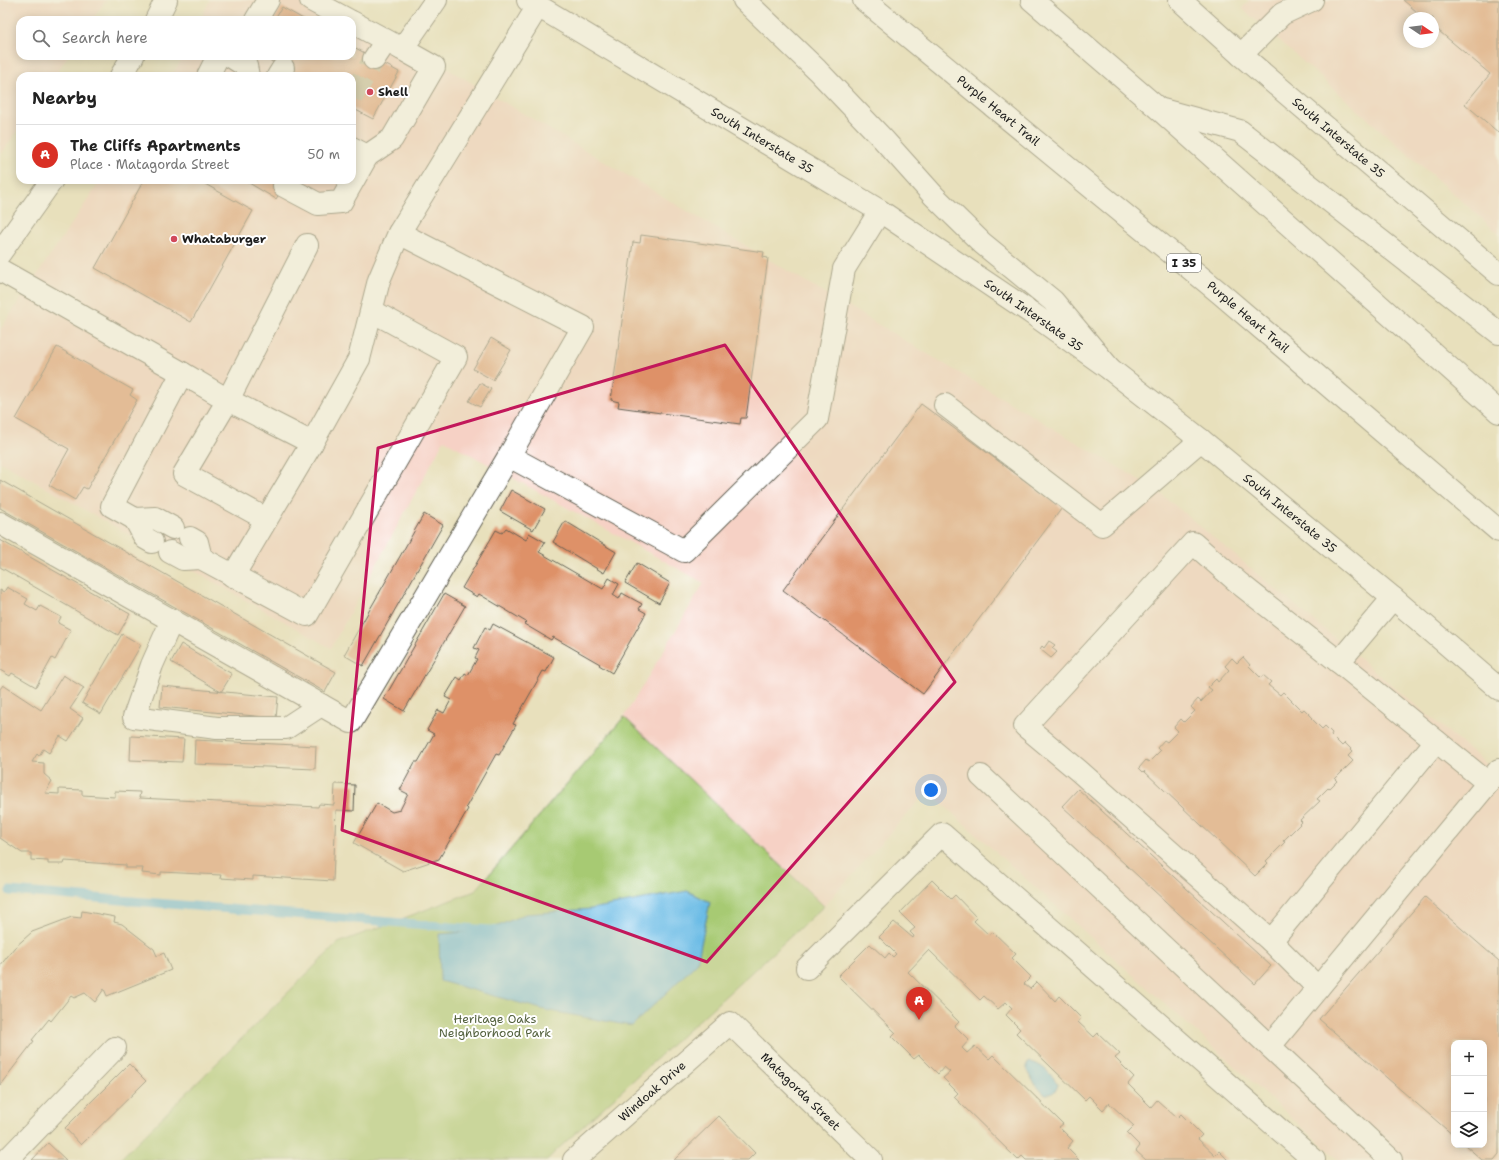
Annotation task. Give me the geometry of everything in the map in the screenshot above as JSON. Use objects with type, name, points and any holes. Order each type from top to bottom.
[{"type":"main road","points":[[258,16],[268,0]]},
{"type":"main road","points":[[374,59],[394,45],[436,0]]},
{"type":"main road","points":[[744,0],[817,70],[883,139],[934,196],[982,243],[1053,301],[1110,369]]},
{"type":"main road","name":"Purple Heart Trail","points":[[864,0],[1220,293],[1499,531]]},
{"type":"main road","points":[[1032,0],[1160,110],[1499,412]]},
{"type":"main road","points":[[1241,55],[1282,14],[1312,0]]},
{"type":"main road","points":[[233,576],[312,443],[359,359],[379,280],[399,233],[533,3]]},
{"type":"main road","name":"South Interstate 35","points":[[533,3],[880,212],[969,269],[1110,369],[1201,440],[1393,598],[1499,689]]},
{"type":"main road","name":"South Interstate 35","points":[[1191,3],[1241,55],[1499,274]]},
{"type":"main road","points":[[315,8],[337,16]]},
{"type":"main road","points":[[356,24],[434,67],[392,139],[360,152],[356,163]]},
{"type":"main road","points":[[123,72],[131,60]]},
{"type":"main road","points":[[212,72],[225,60]]},
{"type":"main road","points":[[236,60],[246,66],[247,72]]},
{"type":"main road","points":[[1160,110],[1240,131],[1499,332]]},
{"type":"main road","points":[[0,253],[49,184]]},
{"type":"main road","points":[[284,186],[318,204],[341,202],[348,184]]},
{"type":"main road","points":[[509,456],[684,551],[817,419],[844,269],[880,212]]},
{"type":"main road","points":[[0,523],[351,722],[509,456],[583,327],[399,233]]},
{"type":"main road","points":[[266,519],[184,474],[228,400],[307,245]]},
{"type":"main road","points":[[0,270],[228,400],[312,443]]},
{"type":"main road","points":[[135,519],[145,538],[161,547],[183,559],[201,558],[307,615],[456,357],[372,311]]},
{"type":"main road","points":[[182,373],[112,506],[135,519],[155,518],[197,542],[201,558]]},
{"type":"main road","points":[[945,405],[1102,526],[1201,440]]},
{"type":"main road","points":[[1270,1046],[1494,777],[1436,741],[1240,584],[1193,543],[1025,726],[1079,771],[1271,942],[1318,988]]},
{"type":"main road","points":[[1339,662],[1393,598]]},
{"type":"main road","points":[[172,620],[152,665],[134,717],[217,728],[286,728],[321,705]]},
{"type":"main road","points":[[1271,942],[1436,741]]},
{"type":"main road","points":[[981,776],[1392,1160]]},
{"type":"main road","points":[[807,968],[942,834],[1314,1160]]},
{"type":"main road","name":"Windoak Drive","points":[[574,1160],[730,1023]]},
{"type":"main road","name":"Matagorda Street","points":[[730,1023],[871,1160]]},
{"type":"main road","points":[[6,1160],[116,1048]]},
{"type":"highlighted area","points":[[725,345],[955,682],[707,962],[342,830],[378,448]]},
{"type":"shaded area","points":[[0,0],[106,0],[95,16],[16,16],[16,60],[65,60],[57,72],[16,72],[16,132],[0,156]]},
{"type":"shaded area","points":[[210,0],[332,0],[1155,489],[1499,774],[1499,1160],[1339,1160],[928,791],[824,906],[624,717],[704,583],[444,440],[331,648],[0,462],[0,330],[98,184],[356,184],[356,72],[174,72],[181,60],[356,60],[356,16],[202,16]]},
{"type":"shaded area","points":[[1250,0],[1499,0],[1499,234],[1242,8]]},
{"type":"green space","name":"Heritage Oaks Neighborhood Park","points":[[624,717],[824,906],[547,1160],[119,1160],[338,943],[475,891]]},
{"type":"water","points":[[687,891],[710,902],[697,963],[632,1026],[545,1010],[440,981],[439,934],[489,930],[525,914],[591,909]]},
{"type":"water","points":[[1031,1062],[1043,1067],[1056,1081],[1058,1084],[1053,1092],[1044,1094],[1029,1075],[1027,1067],[1028,1063]]},
{"type":"building","points":[[1403,0],[1499,0],[1499,133],[1465,104],[1490,74],[1439,31],[1439,12],[1417,12]]},
{"type":"building","points":[[282,7],[298,16],[276,16]]},
{"type":"building","name":"Shell","points":[[356,48],[399,72],[373,119],[356,110],[356,72],[291,72],[269,60],[356,60]]},
{"type":"building","name":"Whataburger","points":[[142,184],[205,184],[253,211],[191,322],[95,268]]},
{"type":"building","points":[[251,184],[285,184],[276,199]]},
{"type":"building","points":[[641,235],[764,252],[763,257],[768,258],[746,418],[741,418],[740,424],[618,407],[619,402],[611,400],[633,242],[640,243]]},
{"type":"building","points":[[491,338],[511,350],[493,380],[473,369]]},
{"type":"building","points":[[57,347],[133,390],[130,395],[137,400],[87,489],[83,487],[75,500],[49,485],[69,449],[16,419]]},
{"type":"building","points":[[480,383],[491,389],[480,407],[469,401]]},
{"type":"building","points":[[921,404],[1062,508],[923,694],[783,590]]},
{"type":"building","points":[[0,480],[336,672],[325,692],[0,508]]},
{"type":"building","points":[[511,490],[545,509],[533,530],[500,511]]},
{"type":"building","points":[[424,514],[443,525],[363,666],[344,655]]},
{"type":"building","points":[[565,521],[616,552],[604,573],[553,542]]},
{"type":"building","points":[[506,528],[526,540],[529,533],[545,542],[539,552],[603,589],[609,578],[619,584],[613,595],[619,599],[622,593],[642,604],[639,609],[646,613],[612,673],[599,665],[600,664],[553,637],[551,640],[524,624],[526,622],[479,594],[477,597],[462,588],[496,530],[502,533]]},
{"type":"building","points":[[0,540],[130,614],[118,635],[0,567]]},
{"type":"building","points":[[637,563],[670,583],[659,603],[625,583]]},
{"type":"building","points":[[7,587],[28,599],[25,604],[37,611],[40,606],[61,617],[58,623],[71,630],[55,660],[52,658],[36,687],[12,673],[10,676],[0,670],[0,590],[4,592]]},
{"type":"building","points":[[444,594],[465,606],[404,711],[384,699]]},
{"type":"building","points":[[493,624],[554,657],[546,672],[543,671],[513,724],[516,725],[499,755],[496,754],[466,807],[468,809],[439,859],[403,871],[354,843],[377,803],[392,812],[400,810],[408,794],[400,790],[415,762],[418,762],[434,734],[427,730],[438,710],[444,713],[451,700],[445,697],[457,677],[461,680],[465,673],[468,675],[477,659],[475,658],[479,650],[474,648],[485,627],[490,630]]},
{"type":"building","points":[[122,634],[141,645],[101,714],[82,703]]},
{"type":"building","points":[[1049,641],[1055,645],[1052,648],[1057,652],[1051,658],[1040,649],[1042,646],[1044,648]]},
{"type":"building","points":[[181,644],[232,674],[221,692],[171,662]]},
{"type":"building","points":[[1243,657],[1250,665],[1249,666],[1261,678],[1263,675],[1271,682],[1268,685],[1280,695],[1283,692],[1302,711],[1304,709],[1322,729],[1325,726],[1332,733],[1331,735],[1342,746],[1345,743],[1353,751],[1348,756],[1353,761],[1335,779],[1337,781],[1317,799],[1320,801],[1300,820],[1302,822],[1283,841],[1285,842],[1266,861],[1268,863],[1255,876],[1144,771],[1143,772],[1139,768],[1146,760],[1149,762],[1160,751],[1157,748],[1164,740],[1167,742],[1178,731],[1174,727],[1181,719],[1184,722],[1195,711],[1191,707],[1198,699],[1201,702],[1212,690],[1208,687],[1216,679],[1218,682],[1229,670],[1225,666],[1232,658],[1237,663]]},
{"type":"building","points":[[63,675],[84,688],[70,709],[83,718],[68,741],[60,736],[49,753],[43,749],[39,756],[37,754],[32,762],[44,763],[44,774],[52,781],[45,793],[59,794],[59,789],[82,790],[82,795],[115,797],[115,791],[140,792],[139,798],[318,807],[319,804],[334,805],[335,784],[355,785],[354,811],[336,810],[333,881],[253,876],[253,880],[220,878],[221,875],[161,872],[161,875],[142,873],[143,868],[126,868],[126,865],[65,861],[64,864],[48,864],[48,861],[31,860],[31,853],[22,853],[0,838],[0,689],[3,685],[41,710]]},
{"type":"building","points":[[162,686],[278,697],[276,718],[160,707]]},
{"type":"building","points":[[131,736],[184,739],[182,762],[130,760]]},
{"type":"building","points":[[195,740],[316,746],[315,769],[194,764]]},
{"type":"building","points":[[1078,789],[1271,966],[1255,984],[1062,806]]},
{"type":"building","points":[[932,880],[951,899],[955,895],[977,918],[974,921],[989,935],[993,932],[1016,954],[1012,958],[1031,977],[1024,984],[1030,989],[1037,982],[1055,1001],[1059,996],[1081,1018],[1078,1022],[1094,1037],[1098,1033],[1120,1054],[1115,1058],[1134,1077],[1128,1084],[1151,1107],[1157,1100],[1177,1118],[1181,1114],[1202,1135],[1198,1139],[1215,1155],[1219,1151],[1228,1160],[1146,1160],[1136,1151],[1140,1146],[1127,1133],[1134,1126],[1109,1103],[1103,1110],[1089,1096],[1085,1100],[1016,1033],[1020,1029],[1006,1015],[1012,1008],[1006,1002],[998,1009],[984,996],[980,1000],[929,950],[908,972],[959,1022],[955,1026],[969,1040],[962,1048],[967,1053],[975,1046],[989,1059],[993,1055],[1063,1124],[1059,1127],[1073,1141],[1067,1148],[1079,1160],[1026,1160],[1022,1156],[1018,1160],[954,1097],[958,1093],[943,1078],[950,1072],[944,1067],[938,1074],[919,1055],[914,1059],[892,1037],[896,1033],[838,976],[870,944],[885,958],[889,953],[893,957],[896,954],[879,937],[894,922],[913,938],[914,936],[910,932],[915,928],[900,913]]},
{"type":"building","points":[[1425,897],[1499,961],[1499,1154],[1494,1160],[1482,1160],[1468,1148],[1487,1148],[1487,1040],[1451,1040],[1451,1133],[1319,1019]]},
{"type":"building","points":[[82,911],[115,917],[114,922],[122,924],[154,949],[157,956],[164,953],[171,970],[107,996],[104,989],[95,1002],[85,993],[74,998],[71,996],[51,1021],[49,1019],[32,1040],[34,1041],[0,1085],[0,966],[14,948],[32,932],[72,917],[81,918]]},
{"type":"building","points":[[129,1064],[146,1081],[81,1145],[65,1128]]},
{"type":"building","points":[[719,1116],[755,1153],[748,1160],[674,1160]]},
{"type":"building","points":[[48,1143],[66,1160],[32,1160]]},
{"type":"waterway","points":[[10,891],[501,931]]},
{"type":"tunnel","points":[[356,90],[374,59]]},
{"type":"place","name":"Shell","points":[[370,92]]},
{"type":"place","name":"Whataburger","points":[[174,239]]},
{"type":"place","name":"The Cliffs Apartments","points":[[919,1020]]}]
